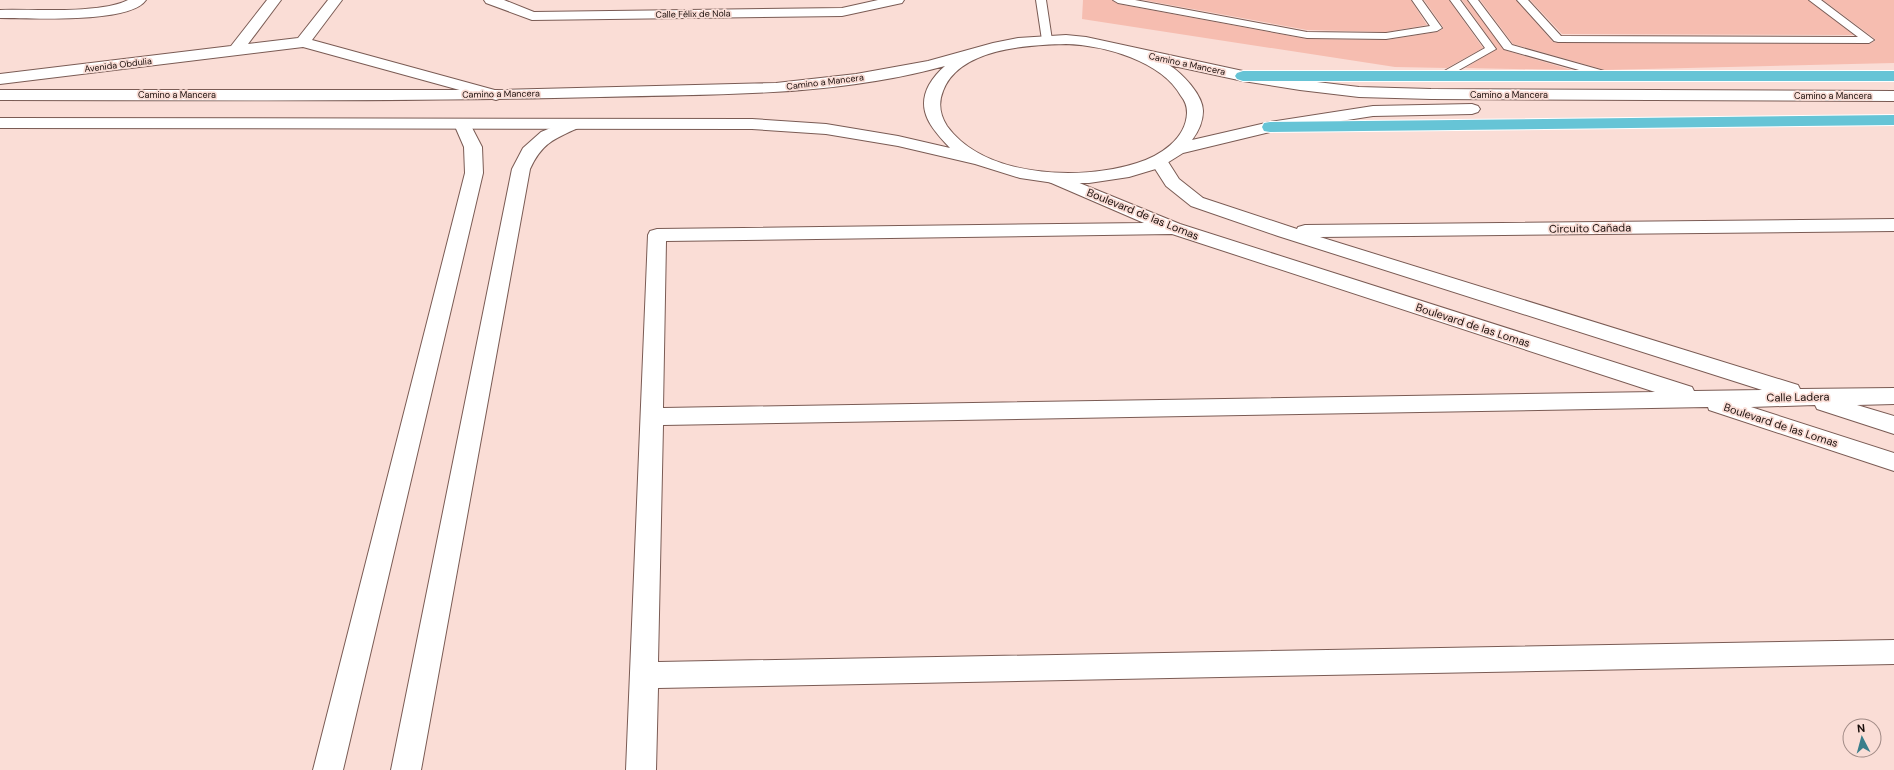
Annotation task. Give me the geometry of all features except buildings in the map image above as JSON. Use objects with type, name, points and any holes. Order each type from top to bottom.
[{"type":"highway","points":[[1243,76],[1894,76]]},
{"type":"highway","points":[[1270,127],[1894,120]]},
{"type":"street","points":[[0,14],[94,13],[124,8],[139,0]]},
{"type":"street","points":[[236,51],[274,0]]},
{"type":"street","points":[[303,42],[335,0]]},
{"type":"street","name":"Calle Félix de Nola","points":[[491,0],[532,16],[842,12],[897,0]]},
{"type":"street","points":[[0,122],[752,124],[826,128],[898,141],[977,159],[1011,171],[1055,178],[1089,178],[1127,172],[1159,161],[1177,149],[1193,128],[1195,105],[1183,83],[1159,65],[1127,51],[1085,41],[1028,40],[998,46],[966,58],[949,70],[944,74],[932,95],[933,117],[948,139],[977,159]]},
{"type":"street","name":"Avenida Obdulia","points":[[0,79],[303,42],[496,95]]},
{"type":"street","name":"Camino a Mancera","points":[[0,95],[496,95],[776,88],[863,78],[930,65],[998,46]]},
{"type":"street","name":"Camino a Mancera","points":[[1127,51],[1243,76],[1300,85],[1367,92],[1431,94],[1894,98]]},
{"type":"street","name":"Camino a Mancera","points":[[1177,149],[1270,127],[1373,112],[1894,98]]},
{"type":"street","points":[[328,770],[474,173],[473,147],[462,124]]},
{"type":"street","points":[[406,770],[521,169],[529,152],[547,136],[572,124]]},
{"type":"street","points":[[1159,161],[1172,182],[1197,202],[1285,232],[1894,425]]},
{"type":"street","name":"Boulevard de las Lomas","points":[[1055,178],[1173,228],[1894,462]]},
{"type":"street","name":"Circuito Cañada","points":[[1285,232],[1894,224]]},
{"type":"street","points":[[641,770],[657,235],[1173,228]]},
{"type":"street","name":"Calle Ladera","points":[[652,417],[1894,396]]},
{"type":"street","points":[[644,675],[1894,652]]},
{"type":"lane","points":[[1041,0],[1047,40]]},
{"type":"lane","points":[[1118,0],[1307,35],[1386,36],[1437,28],[1417,0]]},
{"type":"lane","points":[[1443,76],[1491,49],[1455,0]]},
{"type":"lane","points":[[1473,0],[1508,47],[1611,76]]},
{"type":"lane","points":[[1522,0],[1558,39],[1869,40],[1814,0]]}]
